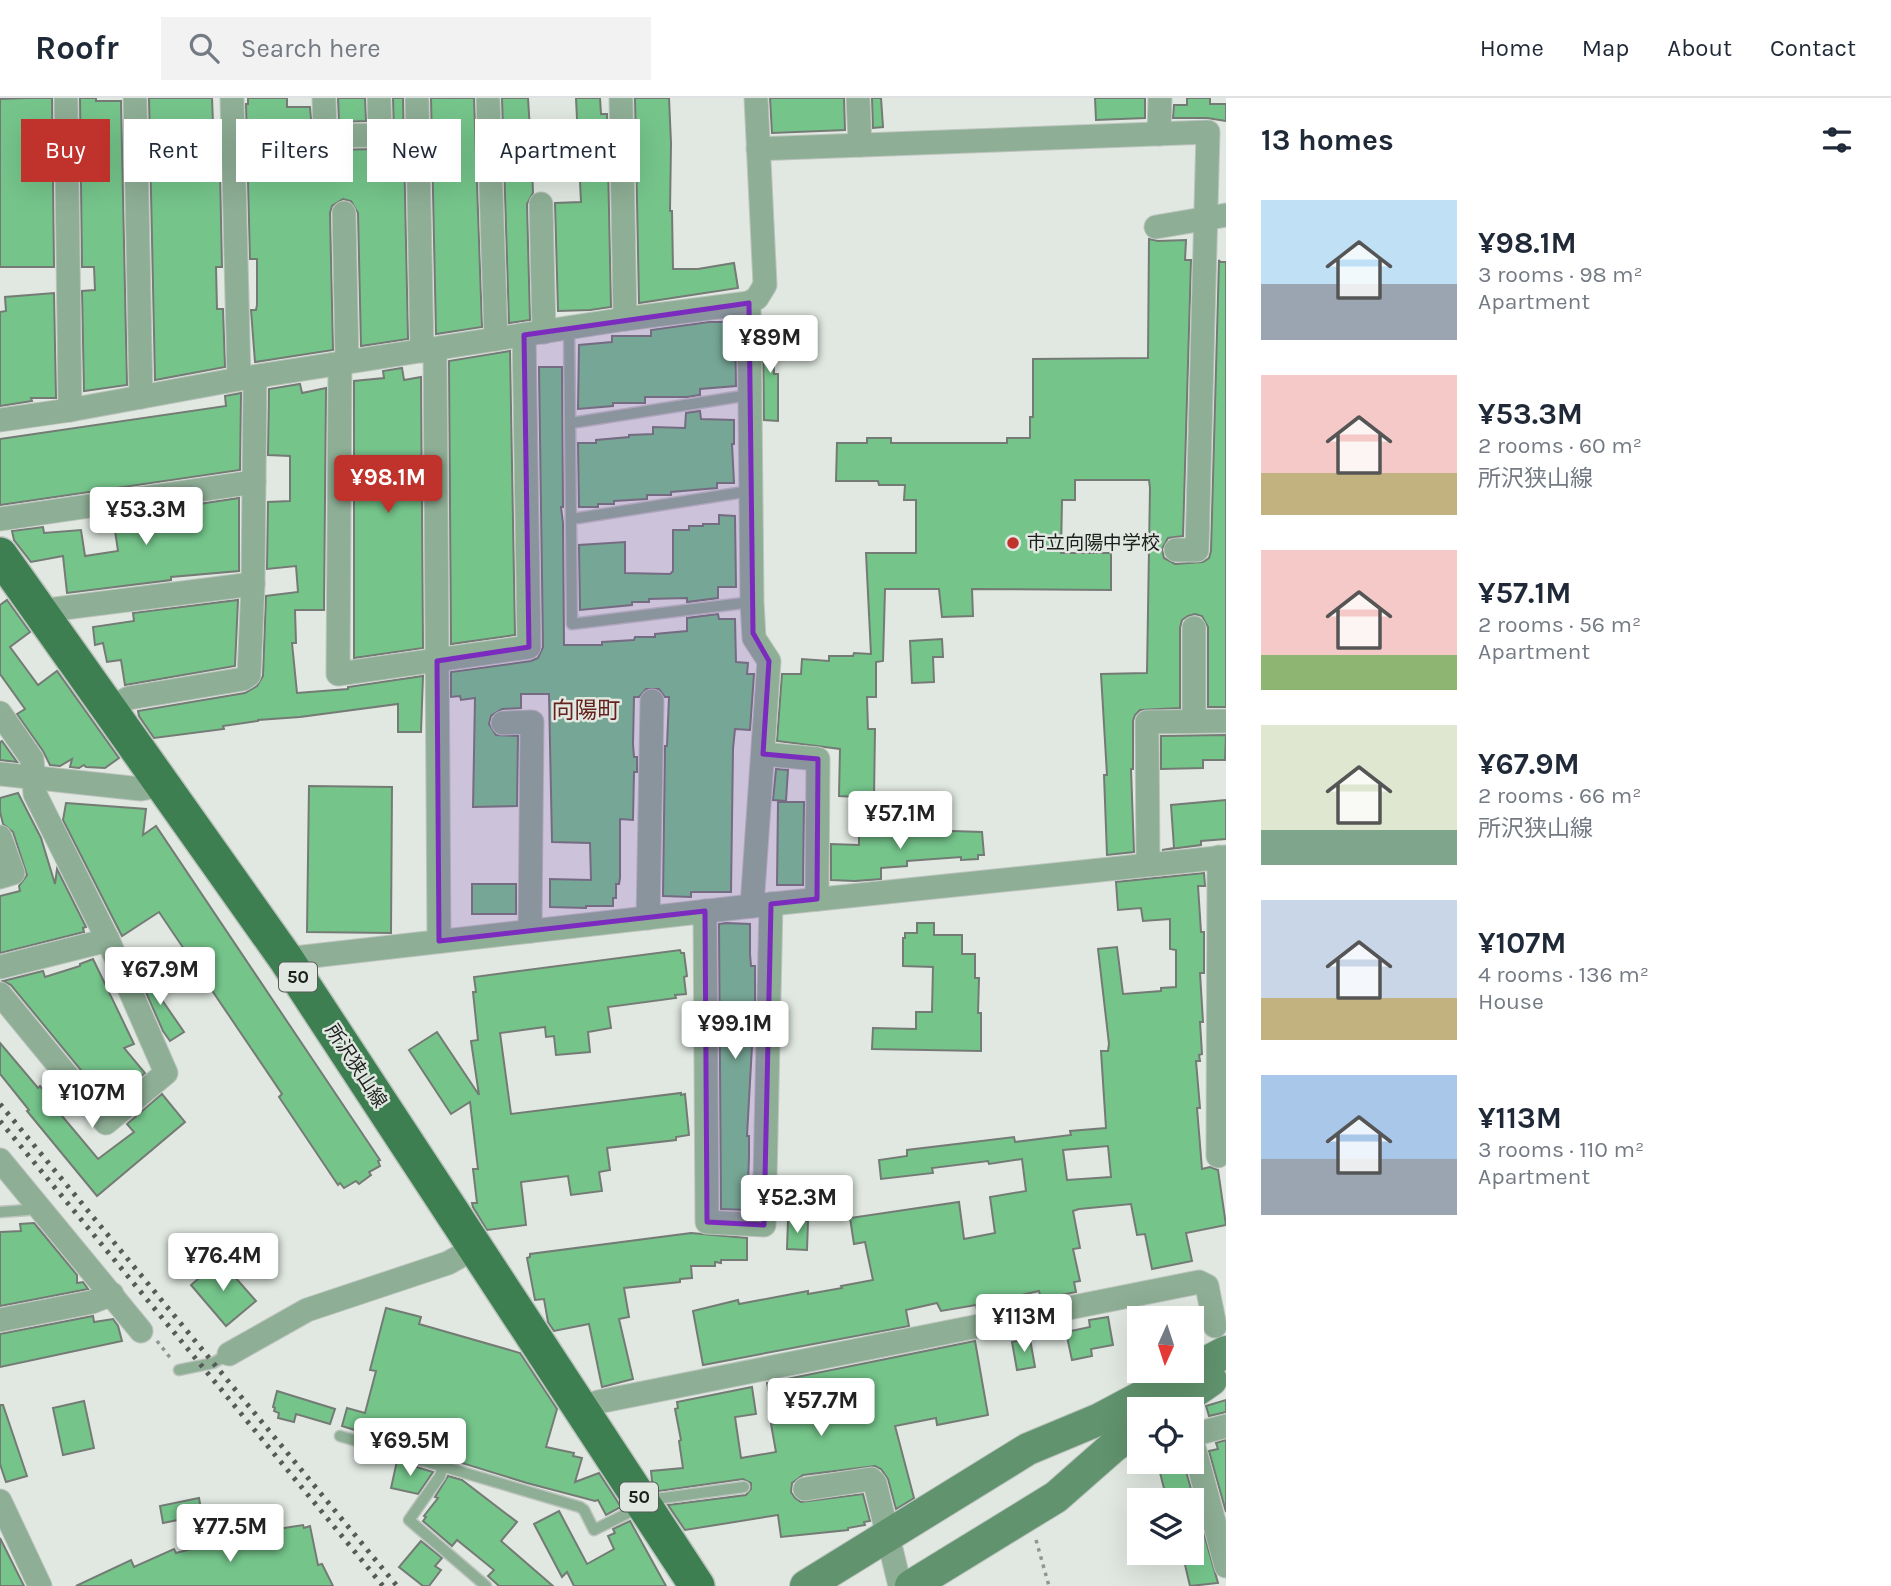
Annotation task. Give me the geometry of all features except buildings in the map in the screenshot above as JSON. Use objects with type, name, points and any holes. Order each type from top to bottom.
[{"type":"main road","name":"所沢狭山線","points":[[0,555],[286,959],[697,1586]]},
{"type":"street","points":[[66,98],[70,410]]},
{"type":"street","points":[[135,98],[141,397]]},
{"type":"street","points":[[109,708],[129,698],[247,678],[250,671],[254,482],[232,98]]},
{"type":"street","points":[[324,98],[325,136],[380,135],[379,98]]},
{"type":"street","points":[[417,98],[437,661],[439,941]]},
{"type":"street","points":[[488,98],[496,339]]},
{"type":"street","points":[[621,98],[625,319]]},
{"type":"street","points":[[0,420],[496,339],[749,303],[757,298],[765,285],[756,98]]},
{"type":"street","points":[[858,98],[860,145]]},
{"type":"street","points":[[1158,134],[1160,98]]},
{"type":"street","points":[[758,149],[1208,132],[1216,217],[1197,550],[1176,550]]},
{"type":"street","points":[[344,214],[338,674],[529,647],[534,334],[541,204]]},
{"type":"street","points":[[1156,227],[1216,217]]},
{"type":"street","points":[[705,911],[707,1222],[764,1226],[762,754],[769,661],[754,638],[749,303]]},
{"type":"street","points":[[0,519],[254,482]]},
{"type":"street","points":[[40,611],[253,584]]},
{"type":"street","points":[[1194,628],[1194,721]]},
{"type":"street","points":[[649,918],[652,701]]},
{"type":"street","points":[[0,713],[32,760],[35,794],[108,940],[166,1073],[106,1123],[0,994]]},
{"type":"street","points":[[1148,864],[1147,722],[1226,721]]},
{"type":"street","points":[[503,723],[532,722],[530,931]]},
{"type":"street","points":[[762,754],[818,759],[817,899]]},
{"type":"street","points":[[0,774],[141,789],[163,785]]},
{"type":"street","points":[[0,837],[13,873],[0,877]]},
{"type":"street","points":[[286,959],[705,911],[1223,857],[1218,1156]]},
{"type":"street","points":[[0,967],[108,940]]},
{"type":"street","points":[[0,1160],[141,1331]]},
{"type":"street","points":[[229,1354],[307,1310],[448,1262],[475,1248]]},
{"type":"street","points":[[581,1408],[598,1402],[1199,1282],[1207,1286],[1221,1339],[1100,1419],[1028,1449],[806,1586]]},
{"type":"street","points":[[0,1321],[92,1302],[112,1294]]},
{"type":"street","points":[[1187,1397],[1226,1370]]},
{"type":"street","points":[[1204,1433],[1226,1426]]},
{"type":"street","points":[[911,1586],[1056,1497],[1127,1437]]},
{"type":"street","points":[[1202,1474],[1226,1566]]},
{"type":"street","points":[[805,1489],[871,1479],[875,1483],[900,1586]]},
{"type":"street","points":[[0,1501],[40,1586]]},
{"type":"lane","points":[[569,328],[572,624],[752,601]]},
{"type":"lane","points":[[571,423],[749,395]]},
{"type":"lane","points":[[572,519],[750,491]]},
{"type":"lane","points":[[0,1212],[27,1210],[36,1203]]},
{"type":"lane","points":[[179,1370],[213,1363],[229,1354]]},
{"type":"lane","points":[[340,1436],[580,1507],[594,1530],[656,1499],[744,1487]]},
{"type":"lane","points":[[443,1467],[440,1476],[410,1520],[486,1586]]},
{"type":"path","points":[[141,1331],[152,1334],[179,1370]]},
{"type":"highlighted area","points":[[749,303],[753,633],[769,661],[763,754],[818,759],[817,899],[771,904],[764,1225],[707,1222],[705,911],[439,941],[437,661],[529,647],[524,335]]},
{"type":"railway","points":[[0,1104],[397,1586]]},
{"type":"railway","points":[[0,1121],[383,1586]]},
{"type":"place","name":"市立向陽中学校","points":[[1013,543]]},
{"type":"district","name":"向陽町","points":[[586,710]]}]
